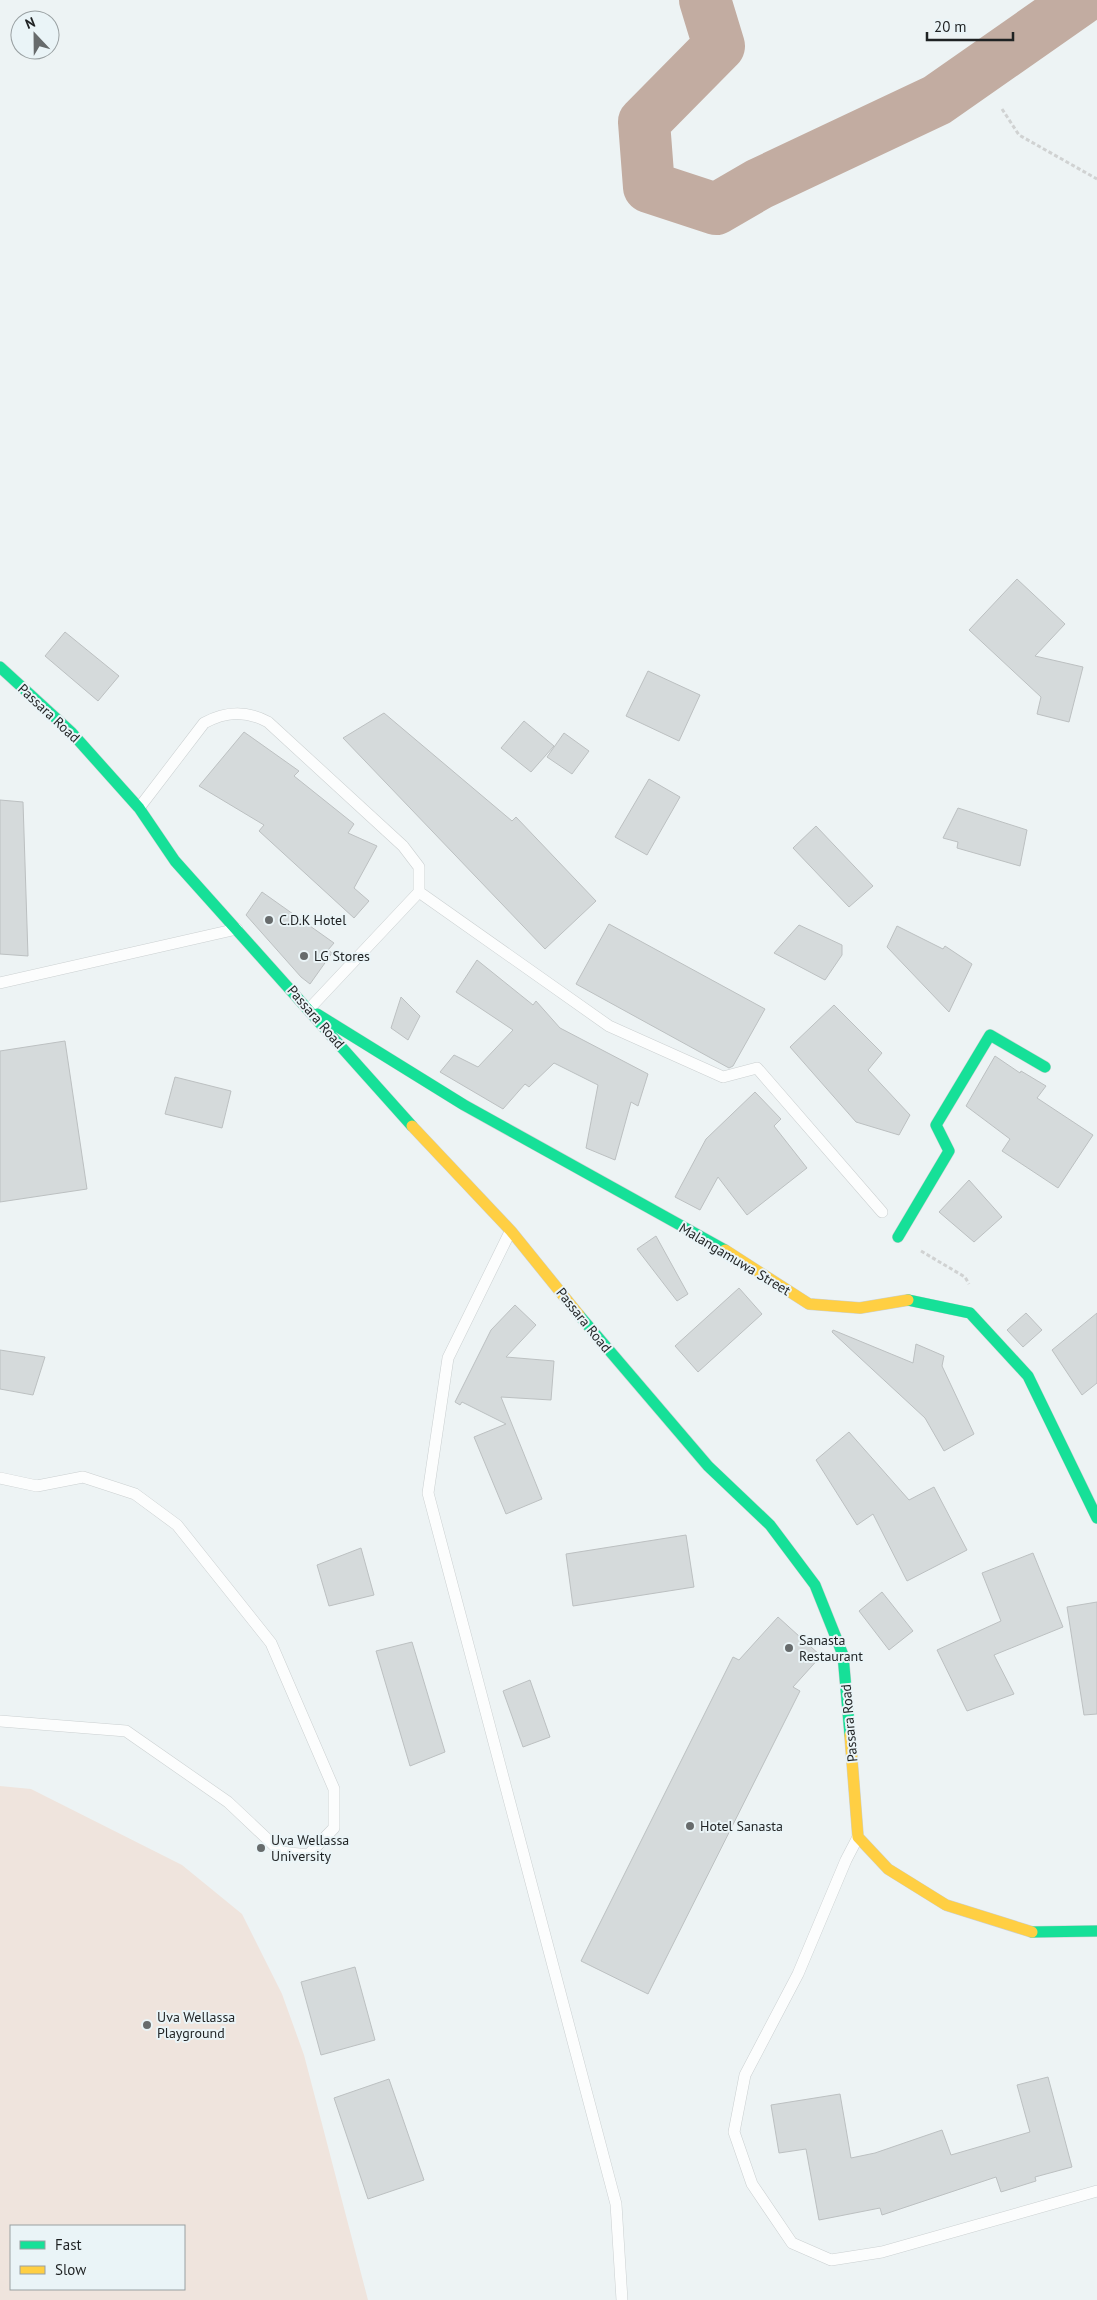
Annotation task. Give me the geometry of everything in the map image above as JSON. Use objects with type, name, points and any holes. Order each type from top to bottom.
[{"type":"main road","name":"Passara Road","points":[[0,668],[71,732],[139,808],[175,861],[238,929],[407,1121],[511,1231],[618,1362],[708,1466],[770,1525],[815,1585],[843,1655],[858,1837]]},
{"type":"main road","name":"Malangamuwa Street","points":[[309,1009],[464,1105],[722,1248],[809,1304],[860,1308],[911,1300],[970,1313],[1028,1376],[1097,1518]]},
{"type":"main road","points":[[898,1237],[949,1151],[936,1125],[990,1036],[1045,1066]]},
{"type":"main road","points":[[858,1837],[888,1869],[946,1905],[1027,1932],[1097,1931]]},
{"type":"lane","points":[[139,808],[204,723],[216,716],[241,712],[254,715],[268,722],[403,846],[419,867],[419,892],[309,1009]]},
{"type":"lane","points":[[419,892],[609,1026],[723,1077],[757,1068],[882,1212]]},
{"type":"lane","points":[[0,983],[238,929]]},
{"type":"lane","points":[[511,1231],[448,1358],[428,1493],[616,2204],[622,2300]]},
{"type":"lane","points":[[0,1478],[37,1486],[82,1477],[135,1494],[177,1525],[271,1642],[334,1789],[334,1828],[308,1855],[280,1852],[228,1802],[126,1731],[0,1721]]},
{"type":"lane","points":[[858,1837],[846,1860],[798,1974],[744,2075],[734,2132],[752,2184],[792,2243],[831,2260],[882,2252],[1097,2192]]},
{"type":"path","points":[[1002,109],[1019,135],[1097,179]]},
{"type":"path","points":[[898,1237],[965,1277],[970,1285]]},
{"type":"shaded area","name":"Uva Wellassa Playground","points":[[0,1786],[31,1789],[182,1865],[242,1914],[282,1994],[304,2055],[368,2300],[0,2300]]},
{"type":"building","points":[[1017,579],[1065,624],[1035,656],[1083,667],[1069,722],[1037,714],[1041,697],[969,630]]},
{"type":"building","points":[[65,632],[119,676],[98,701],[45,656]]},
{"type":"building","points":[[648,671],[700,695],[679,741],[626,716]]},
{"type":"building","points":[[384,713],[512,821],[516,817],[596,901],[545,949],[343,738]]},
{"type":"building","points":[[524,721],[554,746],[531,772],[501,748]]},
{"type":"building","points":[[244,732],[299,771],[294,776],[354,824],[348,833],[377,846],[354,888],[369,901],[354,918],[259,831],[264,825],[199,786]]},
{"type":"building","points":[[564,733],[589,751],[572,774],[547,757]]},
{"type":"building","points":[[649,779],[680,797],[647,855],[615,837]]},
{"type":"building","points":[[0,800],[23,802],[28,956],[0,954]]},
{"type":"building","points":[[958,808],[1027,830],[1020,866],[957,848],[958,842],[943,838]]},
{"type":"building","points":[[816,826],[873,886],[849,907],[793,848]]},
{"type":"building","points":[[262,892],[334,943],[328,950],[332,953],[310,984],[301,977],[246,915]]},
{"type":"building","points":[[609,924],[765,1009],[733,1066],[729,1068],[576,984]]},
{"type":"building","points":[[799,925],[842,945],[842,955],[825,980],[774,953]]},
{"type":"building","points":[[897,926],[943,949],[945,946],[972,964],[949,1012],[887,947]]},
{"type":"building","points":[[477,960],[533,1005],[536,1001],[560,1028],[648,1074],[638,1106],[631,1102],[615,1160],[586,1148],[598,1085],[554,1063],[529,1087],[525,1084],[503,1109],[440,1072],[454,1055],[478,1067],[513,1030],[456,992]]},
{"type":"building","points":[[401,997],[420,1016],[408,1040],[391,1028]]},
{"type":"building","points":[[834,1005],[882,1053],[868,1070],[910,1115],[899,1135],[856,1122],[790,1047]]},
{"type":"building","points":[[65,1041],[87,1189],[0,1202],[0,1051]]},
{"type":"building","points":[[995,1056],[1020,1073],[1021,1071],[1046,1086],[1037,1098],[1093,1135],[1058,1188],[1002,1151],[1010,1139],[966,1106]]},
{"type":"building","points":[[175,1077],[231,1091],[222,1128],[165,1114]]},
{"type":"building","points":[[755,1092],[781,1119],[774,1126],[807,1168],[747,1215],[718,1177],[700,1210],[675,1197],[706,1139]]},
{"type":"building","points":[[969,1180],[1002,1217],[974,1242],[939,1212]]},
{"type":"building","points":[[656,1236],[688,1294],[677,1301],[637,1249]]},
{"type":"building","points":[[739,1288],[762,1314],[698,1372],[675,1346]]},
{"type":"building","points":[[515,1305],[536,1325],[506,1357],[554,1361],[551,1400],[501,1397],[542,1499],[506,1514],[474,1437],[506,1424],[462,1402],[460,1405],[455,1402],[491,1330]]},
{"type":"building","points":[[1026,1313],[1042,1330],[1023,1347],[1007,1330]]},
{"type":"building","points":[[1097,1313],[1097,1383],[1082,1395],[1052,1350]]},
{"type":"building","points":[[833,1330],[913,1363],[916,1344],[944,1356],[942,1366],[974,1434],[944,1451],[925,1418],[832,1332]]},
{"type":"building","points":[[0,1350],[45,1357],[33,1395],[0,1389]]},
{"type":"building","points":[[849,1432],[909,1500],[934,1487],[967,1550],[907,1581],[873,1514],[857,1525],[816,1460]]},
{"type":"building","points":[[686,1535],[694,1587],[573,1606],[566,1554]]},
{"type":"building","points":[[361,1548],[374,1595],[329,1606],[317,1565]]},
{"type":"building","points":[[1033,1553],[1063,1627],[994,1655],[1014,1694],[967,1711],[937,1650],[1001,1621],[982,1573]]},
{"type":"building","points":[[882,1592],[913,1631],[889,1650],[859,1611]]},
{"type":"building","points":[[1097,1602],[1097,1714],[1084,1715],[1067,1607]]},
{"type":"building","name":"Hotel Sanasta","points":[[778,1617],[821,1656],[793,1687],[800,1691],[648,1994],[581,1961],[733,1657],[739,1660]]},
{"type":"building","points":[[412,1642],[445,1752],[410,1766],[376,1651]]},
{"type":"building","points":[[530,1680],[550,1737],[523,1747],[503,1691]]},
{"type":"building","points":[[355,1967],[375,2040],[321,2055],[301,1982]]},
{"type":"building","points":[[1048,2077],[1072,2167],[1035,2177],[1036,2181],[1001,2192],[996,2177],[882,2215],[880,2208],[819,2220],[806,2149],[779,2153],[771,2105],[840,2094],[851,2158],[875,2153],[942,2130],[951,2155],[1030,2132],[1017,2085]]},
{"type":"building","points":[[389,2079],[424,2180],[368,2199],[334,2098]]},
{"type":"waterway","points":[[705,0],[719,46],[644,122],[649,187],[716,209],[759,184],[937,100],[1080,0]]},
{"type":"traffic: fast","points":[[0,667],[71,732],[139,808],[175,861],[412,1126]]},
{"type":"traffic: fast","points":[[317,1014],[464,1105],[725,1250]]},
{"type":"traffic: fast","points":[[898,1237],[949,1151],[936,1125],[990,1035],[1045,1067]]},
{"type":"traffic: fast","points":[[908,1300],[970,1313],[1028,1376],[1097,1518]]},
{"type":"traffic: fast","points":[[579,1315],[708,1466],[770,1525],[815,1585],[843,1655],[850,1735]]},
{"type":"traffic: fast","points":[[1032,1932],[1097,1931]]},
{"type":"traffic: slow","points":[[412,1126],[511,1231],[579,1315]]},
{"type":"traffic: slow","points":[[725,1250],[809,1304],[860,1308],[908,1300]]},
{"type":"traffic: slow","points":[[850,1735],[858,1837],[888,1869],[946,1905],[1032,1932]]},
{"type":"place","name":"C.D.K Hotel","points":[[269,920]]},
{"type":"place","name":"LG Stores","points":[[304,956]]},
{"type":"place","name":"Sanasta Restaurant","points":[[789,1648]]},
{"type":"place","name":"Hotel Sanasta","points":[[690,1826]]},
{"type":"place","name":"Uva Wellassa University","points":[[261,1848]]},
{"type":"place","name":"Uva Wellassa Playground","points":[[147,2025]]}]
